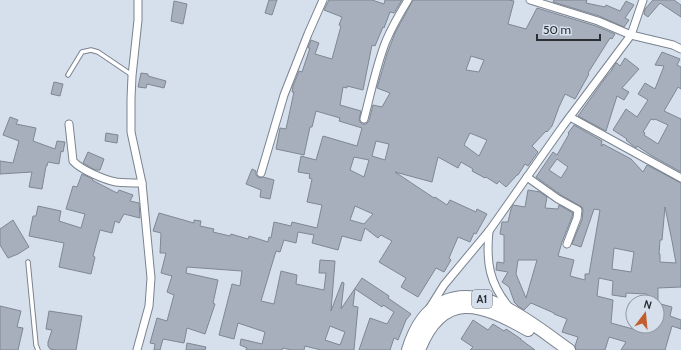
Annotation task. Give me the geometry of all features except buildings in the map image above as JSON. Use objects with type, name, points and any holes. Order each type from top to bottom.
[{"type":"highway","name":"A1","points":[[408,350],[415,332],[425,316],[437,305],[450,299],[465,297],[480,298],[496,303],[513,311],[569,350]]},
{"type":"highway","name":"A1","points":[[419,350],[423,339],[431,326],[441,316],[452,310],[464,307],[480,309],[497,314],[528,331],[556,350]]},
{"type":"street","points":[[138,0],[138,20],[132,76],[131,132],[142,183],[151,278],[149,306],[138,350]]},
{"type":"street","points":[[261,173],[284,95],[323,0]]},
{"type":"street","points":[[364,119],[386,42],[408,0]]},
{"type":"street","points":[[530,0],[598,21],[631,34],[673,45],[681,49]]},
{"type":"street","points":[[425,316],[444,285],[489,231],[631,34],[642,0]]},
{"type":"street","points":[[570,117],[681,178]]},
{"type":"street","points":[[69,124],[73,161],[78,166],[111,181],[142,183]]},
{"type":"street","points":[[527,177],[558,199],[578,210],[577,218],[567,244]]},
{"type":"street","points":[[489,231],[488,255],[489,269],[492,280],[505,302],[513,311]]},
{"type":"lane","points":[[68,75],[82,52],[91,50],[98,52],[132,76]]},
{"type":"lane","points":[[28,262],[36,345],[38,350]]}]
